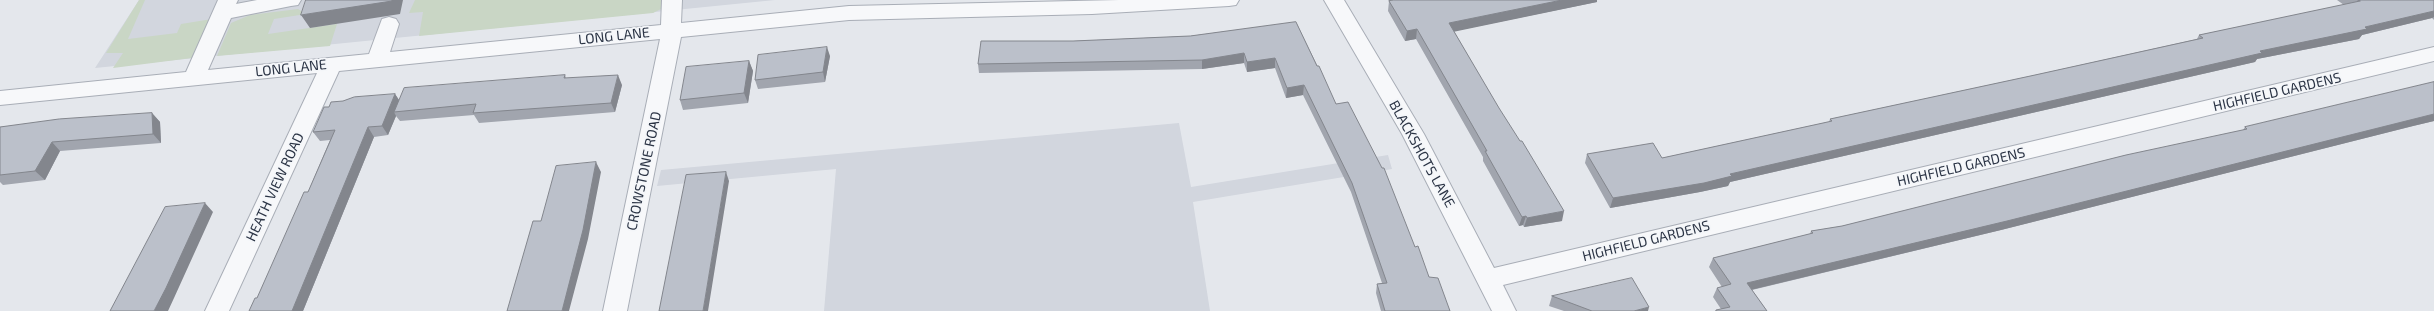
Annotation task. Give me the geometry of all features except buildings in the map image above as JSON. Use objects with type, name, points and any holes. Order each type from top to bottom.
[{"type":"street","points":[[193,78],[226,7],[291,0]]},
{"type":"street","name":"CROWSTONE ROAD","points":[[615,311],[672,30],[672,0]]},
{"type":"street","name":"LONG LANE","points":[[0,98],[849,13],[1092,8],[1229,0]]},
{"type":"street","name":"BLACKSHOTS LANE","points":[[1334,0],[1413,134],[1504,311]]},
{"type":"street","points":[[378,59],[389,24]]},
{"type":"street","name":"HIGHFIELD GARDENS","points":[[1489,280],[2434,54]]},
{"type":"street","name":"HEATH VIEW ROAD","points":[[217,311],[332,64]]},
{"type":"shaded area","points":[[139,0],[775,0],[95,68]]},
{"type":"shaded area","points":[[1179,123],[1191,187],[1388,155],[1392,169],[1193,202],[1210,311],[824,311],[836,169],[657,186],[661,170]]},
{"type":"green space","points":[[139,0],[145,0],[128,39],[177,33],[181,24],[212,19],[192,58],[113,68],[123,53],[106,53]]},
{"type":"green space","points":[[415,0],[663,0],[663,8],[653,13],[419,36],[423,12],[409,13]]},
{"type":"green space","points":[[298,9],[306,14],[274,19],[268,34],[337,24],[330,46],[217,56],[231,23],[250,15]]}]
